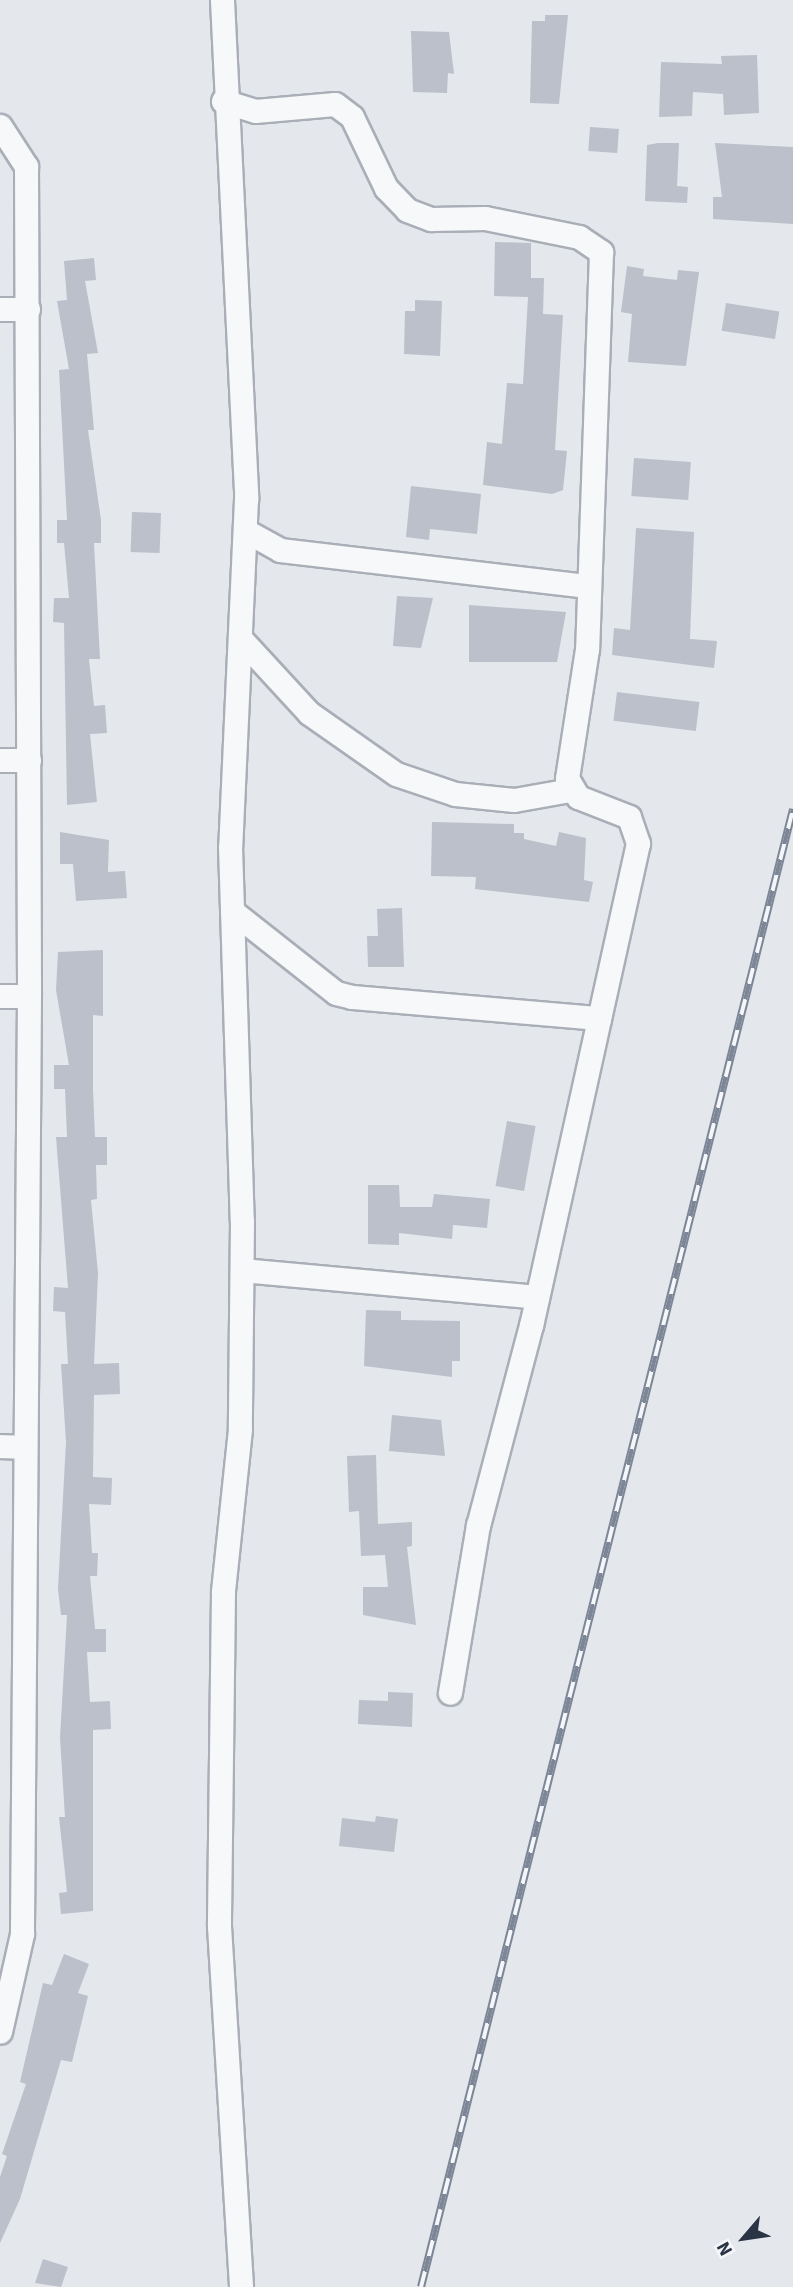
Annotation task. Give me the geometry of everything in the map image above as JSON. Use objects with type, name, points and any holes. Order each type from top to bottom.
[{"type":"street","points":[[222,0],[223,101],[246,531],[232,911],[242,1270],[240,1429],[223,1592],[219,1926],[241,2287]]},
{"type":"street","points":[[223,101],[255,111],[335,104],[352,117],[386,188],[407,210],[431,219],[485,218],[597,245],[602,260],[588,586],[570,790]]},
{"type":"street","points":[[0,127],[26,166],[29,760],[22,1934],[0,2032]]},
{"type":"street","points":[[0,309],[28,309]]},
{"type":"street","points":[[246,531],[280,550],[588,586]]},
{"type":"street","points":[[240,638],[309,713],[396,774],[454,794],[514,800],[570,790],[619,811],[638,828],[537,1297],[478,1525],[450,1693]]},
{"type":"street","points":[[0,760],[29,760]]},
{"type":"street","points":[[232,911],[336,993],[599,1018]]},
{"type":"street","points":[[0,996],[29,996]]},
{"type":"street","points":[[242,1270],[537,1297]]},
{"type":"street","points":[[0,1446],[25,1447]]},
{"type":"building","points":[[545,15],[568,15],[559,104],[530,103],[532,21],[545,21]]},
{"type":"building","points":[[411,31],[449,32],[454,74],[448,73],[447,93],[413,92]]},
{"type":"building","points":[[757,55],[759,113],[724,115],[723,94],[693,92],[692,116],[659,117],[661,62],[722,64],[721,56]]},
{"type":"building","points":[[590,127],[619,129],[617,153],[588,151]]},
{"type":"building","points":[[679,143],[677,186],[688,187],[687,203],[645,201],[647,145]]},
{"type":"building","points":[[715,143],[793,147],[793,224],[713,219],[713,197],[722,197]]},
{"type":"building","points":[[495,242],[531,243],[531,278],[544,278],[543,314],[563,315],[555,450],[567,451],[563,490],[552,494],[483,485],[487,442],[502,444],[507,383],[523,384],[528,297],[494,296]]},
{"type":"building","points":[[94,258],[96,280],[85,281],[98,353],[87,354],[94,430],[88,430],[101,520],[101,543],[94,543],[100,659],[89,659],[94,706],[105,705],[107,733],[90,734],[97,802],[67,805],[64,623],[53,622],[54,598],[69,598],[64,543],[57,543],[57,520],[67,520],[59,370],[69,369],[57,301],[67,300],[64,261]]},
{"type":"building","points":[[627,266],[644,269],[643,276],[677,280],[678,270],[699,272],[686,366],[628,362],[632,314],[621,312]]},
{"type":"building","points":[[415,300],[442,301],[440,356],[404,354],[405,311],[415,311]]},
{"type":"building","points":[[726,303],[779,311],[775,339],[722,331]]},
{"type":"building","points":[[634,458],[691,462],[688,500],[631,496]]},
{"type":"building","points":[[411,486],[481,494],[477,534],[430,529],[429,540],[406,537]]},
{"type":"building","points":[[132,512],[161,513],[160,553],[131,552]]},
{"type":"building","points":[[636,528],[694,532],[690,639],[717,641],[714,668],[612,655],[614,628],[630,630]]},
{"type":"building","points":[[397,596],[433,598],[421,648],[393,646]]},
{"type":"building","points":[[469,605],[566,612],[557,662],[469,662]]},
{"type":"building","points":[[617,692],[699,702],[696,731],[613,721]]},
{"type":"building","points":[[432,822],[514,824],[514,833],[524,833],[524,839],[556,846],[559,832],[586,838],[584,880],[593,882],[589,902],[475,889],[476,877],[431,876]]},
{"type":"building","points":[[60,832],[109,840],[108,872],[125,871],[127,898],[76,901],[73,864],[60,864]]},
{"type":"building","points":[[402,908],[404,967],[368,967],[367,936],[378,936],[377,909]]},
{"type":"building","points":[[103,950],[103,1016],[93,1015],[93,1089],[95,1137],[107,1137],[107,1165],[96,1165],[97,1199],[91,1200],[98,1273],[94,1364],[119,1363],[120,1394],[94,1395],[93,1477],[112,1478],[111,1505],[89,1504],[92,1553],[98,1553],[97,1576],[90,1576],[95,1629],[106,1629],[106,1652],[87,1652],[90,1702],[110,1701],[111,1729],[93,1730],[93,1911],[61,1914],[59,1893],[67,1892],[59,1817],[65,1817],[60,1738],[67,1615],[61,1615],[58,1589],[66,1442],[61,1364],[68,1364],[65,1312],[53,1311],[54,1287],[68,1288],[56,1137],[67,1137],[65,1089],[54,1089],[54,1065],[69,1065],[56,990],[58,952]]},
{"type":"building","points":[[507,1121],[536,1126],[524,1191],[496,1186]]},
{"type":"building","points":[[368,1185],[399,1185],[400,1207],[432,1207],[434,1194],[490,1199],[487,1228],[453,1225],[452,1239],[399,1233],[399,1245],[368,1244]]},
{"type":"building","points":[[366,1310],[401,1311],[401,1320],[460,1321],[460,1361],[452,1361],[452,1377],[364,1366]]},
{"type":"building","points":[[392,1415],[441,1420],[445,1456],[389,1451]]},
{"type":"building","points":[[376,1455],[378,1524],[412,1522],[412,1546],[407,1547],[416,1625],[363,1615],[363,1587],[388,1587],[385,1555],[361,1556],[359,1511],[349,1512],[347,1456]]},
{"type":"building","points":[[388,1692],[413,1693],[412,1727],[358,1724],[359,1700],[388,1701]]},
{"type":"building","points":[[376,1816],[398,1819],[394,1852],[339,1846],[342,1818],[375,1822]]},
{"type":"building","points":[[64,1954],[89,1964],[78,1993],[88,1996],[72,2062],[61,2060],[20,2199],[0,2243],[0,2177],[7,2156],[2,2154],[26,2084],[20,2082],[43,1983],[52,1985]]},
{"type":"building","points":[[43,2259],[68,2267],[61,2287],[35,2283]]},
{"type":"railway","points":[[421,2287],[793,809]]}]
